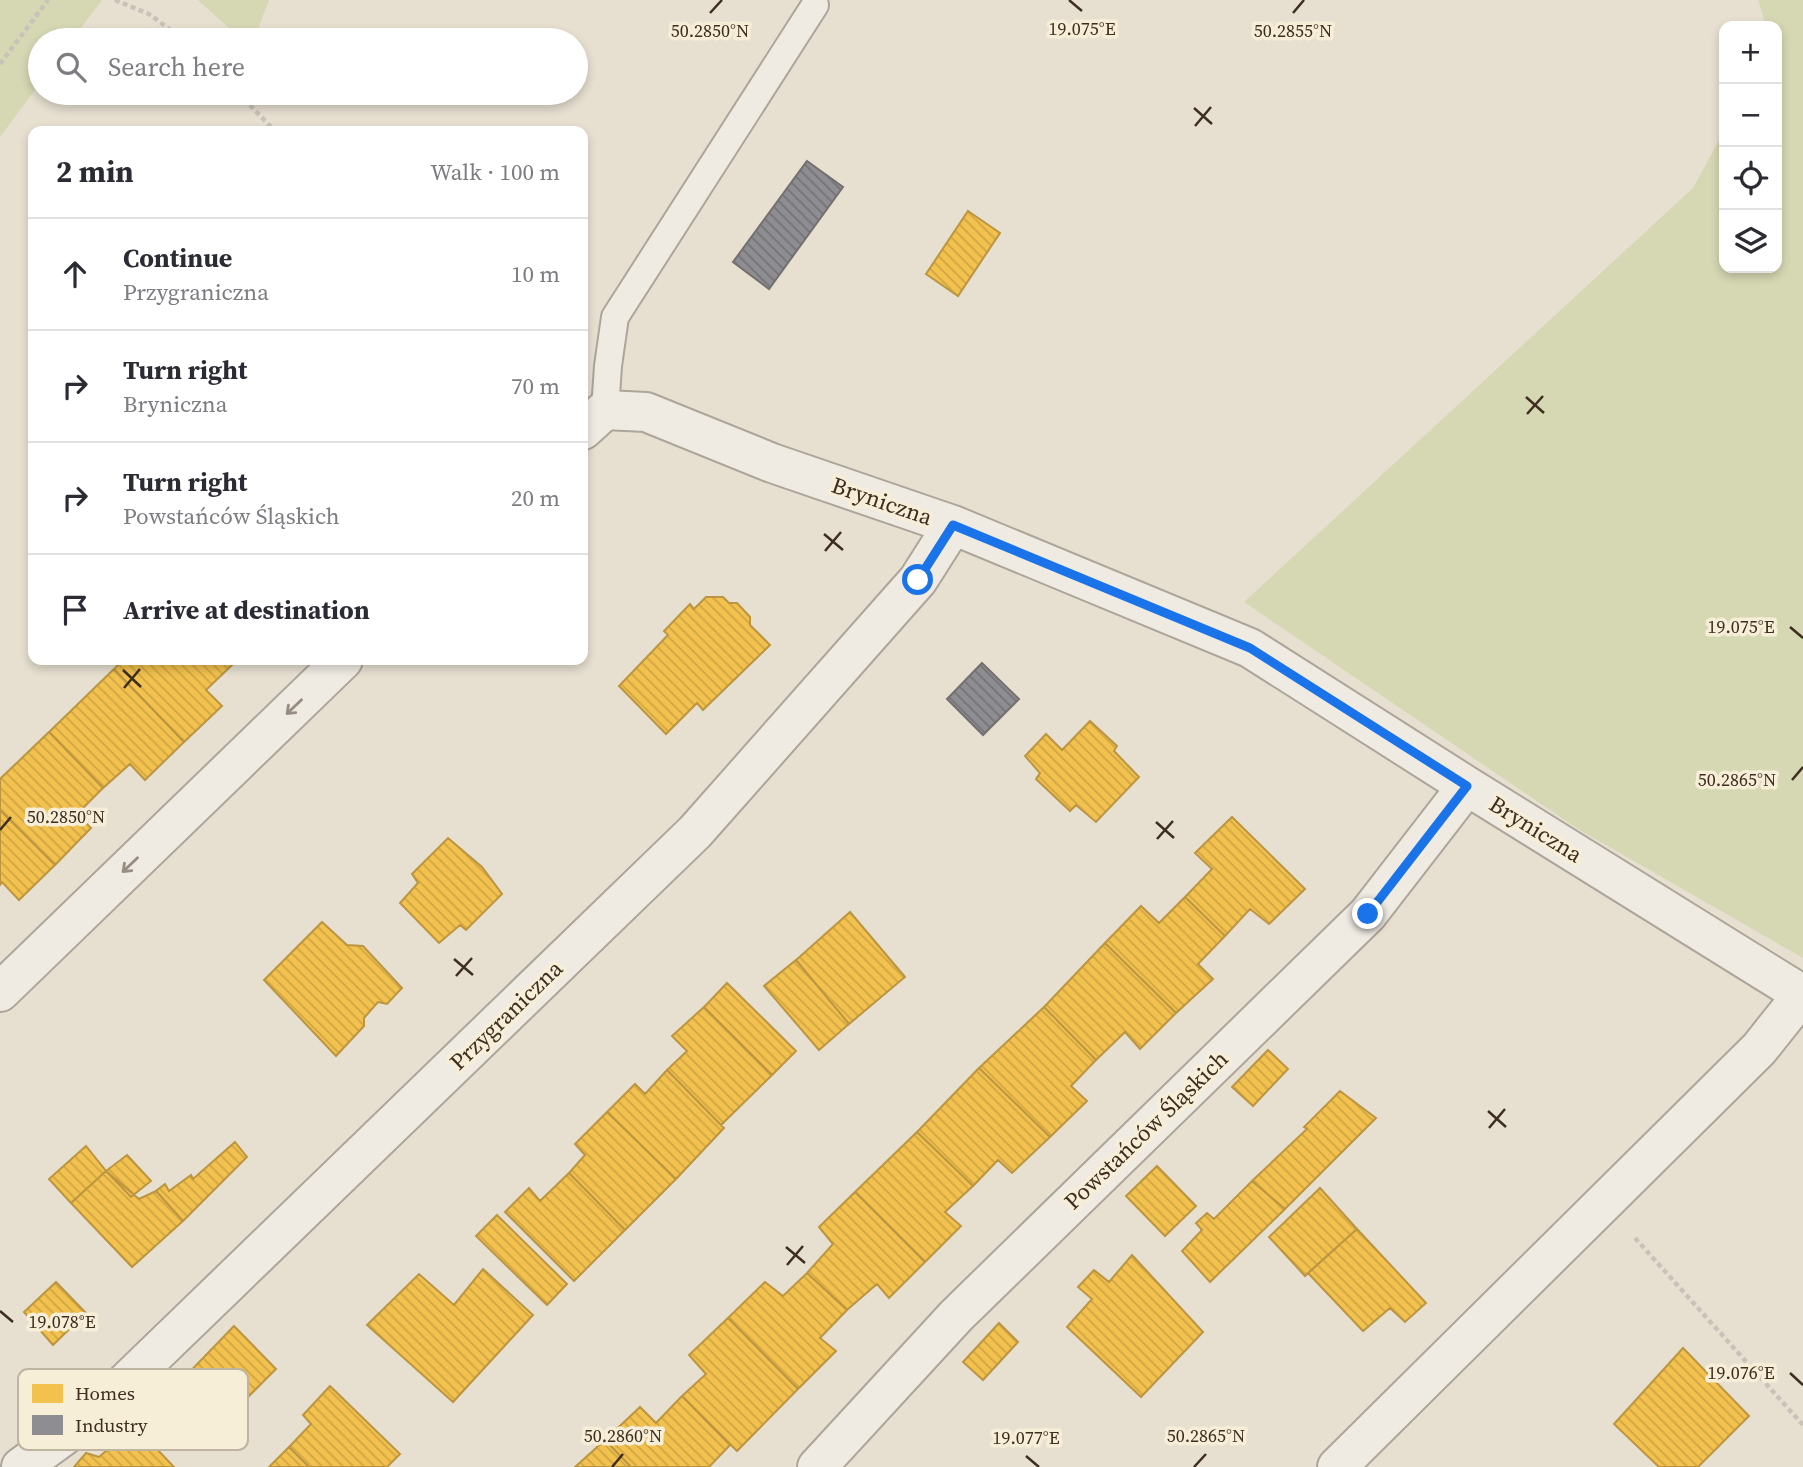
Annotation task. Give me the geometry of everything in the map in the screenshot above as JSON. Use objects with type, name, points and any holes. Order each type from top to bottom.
[{"type":"street","name":"Bryniczna","points":[[594,420],[646,412],[772,463],[953,525],[1250,648],[1802,995]]},
{"type":"street","name":"Przygraniczna","points":[[140,1369],[695,832],[918,580],[953,525]]},
{"type":"street","points":[[0,992],[338,665]]},
{"type":"street","name":"Powstańców Śląskich","points":[[817,1467],[957,1315],[1368,914],[1467,786]]},
{"type":"street","points":[[1337,1467],[1759,1049],[1802,995]]},
{"type":"street","name":"Przygraniczna","points":[[21,1467],[44,1450]]},
{"type":"lane","points":[[594,420],[608,366],[615,317],[815,5]]},
{"type":"path","points":[[0,64],[48,0]]},
{"type":"path","points":[[115,0],[149,14],[168,28]]},
{"type":"path","points":[[250,105],[270,126]]},
{"type":"path","points":[[1604,1204],[1803,1425]]},
{"type":"green space","points":[[0,0],[102,0],[81,28],[28,28],[28,99],[0,137]]},
{"type":"green space","points":[[198,0],[269,0],[258,28],[229,28]]},
{"type":"green space","points":[[1758,0],[1803,0],[1803,958],[1578,829],[1244,602],[1693,188],[1719,140],[1719,273],[1782,273],[1782,21],[1764,21]]},
{"type":"building: Homes","points":[[968,211],[1000,233],[958,296],[926,274]]},
{"type":"building: Homes","points":[[706,597],[723,597],[729,603],[737,603],[750,617],[750,625],[770,645],[703,710],[697,703],[666,734],[619,686],[668,635],[664,631],[690,604],[694,609]]},
{"type":"building: Homes","points":[[118,665],[232,665],[206,690],[222,706],[184,742],[114,669]]},
{"type":"building: Homes","points":[[114,669],[184,742],[145,780],[130,764],[103,788],[49,732]]},
{"type":"building: Homes","points":[[1090,721],[1117,746],[1114,751],[1139,777],[1096,822],[1076,805],[1070,811],[1036,779],[1040,773],[1025,756],[1046,734],[1062,750]]},
{"type":"building: Homes","points":[[49,732],[103,788],[77,814],[91,828],[55,865],[0,810],[0,779]]},
{"type":"building: Homes","points":[[0,810],[55,865],[19,900],[2,882],[0,885]]},
{"type":"building: Homes","points":[[1232,817],[1305,889],[1269,924],[1250,909],[1225,936],[1185,897],[1212,869],[1195,853]]},
{"type":"building: Homes","points":[[448,838],[482,867],[502,894],[466,930],[460,925],[439,943],[400,903],[418,883],[412,874]]},
{"type":"building: Homes","points":[[1185,897],[1225,936],[1198,964],[1213,979],[1176,1013],[1105,943],[1141,906],[1159,923]]},
{"type":"building: Homes","points":[[850,912],[905,977],[849,1024],[796,960]]},
{"type":"building: Homes","points":[[322,922],[347,945],[363,946],[402,988],[387,1004],[378,1002],[364,1018],[364,1026],[336,1056],[264,980]]},
{"type":"building: Homes","points":[[1105,943],[1176,1013],[1140,1049],[1125,1032],[1096,1060],[1044,1007]]},
{"type":"building: Homes","points":[[796,960],[849,1024],[819,1050],[764,986]]},
{"type":"building: Homes","points":[[727,983],[796,1051],[772,1075],[704,1007]]},
{"type":"building: Homes","points":[[704,1007],[772,1075],[721,1125],[667,1070],[687,1051],[672,1036]]},
{"type":"building: Homes","points":[[1044,1007],[1096,1060],[1071,1086],[1087,1101],[1050,1137],[979,1068]]},
{"type":"building: Homes","points":[[1268,1050],[1288,1069],[1253,1106],[1232,1087]]},
{"type":"building: Homes","points":[[979,1068],[1050,1137],[1012,1173],[998,1160],[973,1186],[917,1132]]},
{"type":"building: Homes","points":[[667,1070],[724,1128],[676,1179],[607,1112],[635,1084],[645,1094]]},
{"type":"building: Homes","points":[[1340,1091],[1376,1118],[1285,1209],[1252,1181],[1307,1129],[1304,1127]]},
{"type":"building: Homes","points":[[607,1112],[676,1179],[625,1230],[569,1173],[585,1155],[575,1144]]},
{"type":"building: Homes","points":[[917,1132],[973,1186],[945,1212],[961,1226],[925,1262],[855,1192]]},
{"type":"building: Homes","points":[[235,1142],[247,1157],[183,1221],[156,1191],[165,1184],[169,1191],[191,1175],[193,1179]]},
{"type":"building: Homes","points":[[86,1146],[106,1171],[71,1203],[49,1179]]},
{"type":"building: Homes","points":[[127,1155],[151,1181],[131,1197],[106,1171]]},
{"type":"building: Homes","points":[[1157,1166],[1196,1206],[1165,1236],[1126,1196]]},
{"type":"building: Homes","points":[[106,1171],[139,1199],[156,1191],[183,1221],[132,1267],[71,1203]]},
{"type":"building: Homes","points":[[569,1173],[625,1230],[574,1281],[505,1212],[529,1188],[540,1201]]},
{"type":"building: Homes","points":[[1252,1181],[1285,1209],[1210,1282],[1182,1251],[1202,1230],[1196,1223],[1207,1213],[1214,1219]]},
{"type":"building: Homes","points":[[1320,1188],[1357,1229],[1305,1276],[1269,1237]]},
{"type":"building: Homes","points":[[855,1192],[925,1262],[889,1298],[877,1284],[847,1310],[807,1273],[833,1244],[819,1227]]},
{"type":"building: Homes","points":[[497,1215],[567,1284],[547,1305],[476,1236]]},
{"type":"building: Homes","points":[[1357,1229],[1426,1303],[1405,1322],[1390,1308],[1363,1331],[1308,1273]]},
{"type":"building: Homes","points":[[1132,1255],[1203,1332],[1141,1397],[1067,1327],[1092,1299],[1078,1287],[1094,1270],[1109,1282]]},
{"type":"building: Homes","points":[[483,1269],[533,1315],[453,1402],[367,1325],[419,1274],[454,1305]]},
{"type":"building: Homes","points":[[807,1273],[847,1310],[820,1338],[836,1351],[798,1389],[728,1318],[765,1282],[783,1296]]},
{"type":"building: Homes","points":[[56,1282],[86,1313],[53,1345],[24,1312]]},
{"type":"building: Homes","points":[[728,1318],[798,1389],[737,1451],[682,1396],[706,1374],[689,1355]]},
{"type":"building: Homes","points":[[999,1323],[1018,1342],[983,1380],[963,1362]]},
{"type":"building: Homes","points":[[234,1326],[276,1369],[248,1397],[248,1369],[192,1369]]},
{"type":"building: Homes","points":[[1683,1348],[1749,1416],[1698,1467],[1659,1467],[1614,1424]]},
{"type":"building: Homes","points":[[330,1386],[400,1454],[387,1467],[309,1467],[289,1447],[311,1424],[303,1415]]},
{"type":"building: Homes","points":[[682,1396],[730,1445],[709,1467],[631,1467],[605,1440],[640,1407],[656,1423]]},
{"type":"building: Homes","points":[[605,1440],[631,1467],[575,1467]]},
{"type":"building: Homes","points":[[289,1447],[309,1467],[269,1467]]},
{"type":"building: Homes","points":[[107,1450],[158,1450],[174,1467],[74,1467],[86,1453],[99,1457]]},
{"type":"building: Industry","points":[[807,161],[843,187],[769,289],[733,262]]},
{"type":"building: Industry","points":[[982,663],[1019,699],[983,735],[947,699]]},
{"type":"route","points":[[918,580],[953,525],[1250,648],[1467,786],[1368,914]]}]
